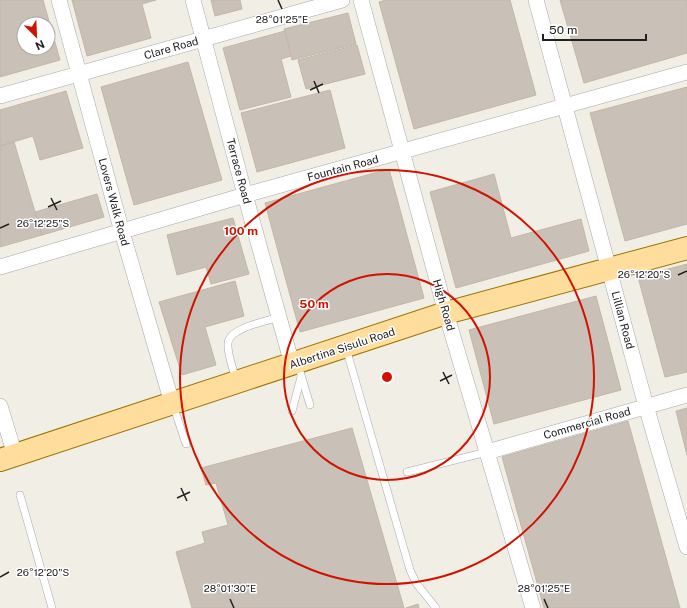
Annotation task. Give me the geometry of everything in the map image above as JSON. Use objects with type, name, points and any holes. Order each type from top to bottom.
[{"type":"main road","name":"Albertina Sisulu Road","points":[[7,458],[237,382],[297,368],[346,346],[446,313],[687,248]]},
{"type":"street","name":"Lovers Walk Road","points":[[59,0],[122,232],[172,403]]},
{"type":"street","name":"Terrace Road","points":[[193,0],[279,317],[297,368]]},
{"type":"street","name":"Clare Road","points":[[0,96],[342,0]]},
{"type":"street","name":"High Road","points":[[361,0],[446,313],[533,608]]},
{"type":"street","name":"Lillian Road","points":[[536,0],[646,406],[687,547]]},
{"type":"street","name":"Fountain Road","points":[[0,267],[245,195],[687,72]]},
{"type":"street","name":"Commercial Road","points":[[487,452],[687,395]]},
{"type":"street","points":[[0,406],[7,458]]},
{"type":"lane","points":[[237,382],[229,353],[228,342],[232,335],[237,330],[279,317]]},
{"type":"lane","points":[[346,346],[410,570],[416,582],[436,608]]},
{"type":"lane","points":[[297,368],[310,406]]},
{"type":"lane","points":[[292,411],[297,368]]},
{"type":"lane","points":[[172,403],[186,444]]},
{"type":"lane","points":[[408,472],[487,452]]},
{"type":"lane","points":[[20,495],[52,608]]},
{"type":"building","points":[[0,0],[43,0],[48,16],[16,16],[16,56],[56,56],[56,46],[60,60],[0,77]]},
{"type":"building","points":[[72,0],[156,0],[142,4],[151,38],[87,56]]},
{"type":"building","points":[[211,0],[240,0],[242,9],[215,16]]},
{"type":"building","points":[[386,0],[510,0],[536,95],[414,129],[379,2]]},
{"type":"building","points":[[560,0],[687,0],[687,53],[584,83]]},
{"type":"building","points":[[348,13],[356,44],[292,60],[284,29]]},
{"type":"building","points":[[285,31],[291,56],[281,59],[291,97],[240,110],[223,48]]},
{"type":"building","points":[[357,45],[365,74],[306,89],[298,60]]},
{"type":"building","points":[[188,62],[222,180],[134,205],[101,87]]},
{"type":"building","points":[[687,87],[687,224],[625,241],[590,113]]},
{"type":"building","points":[[330,90],[345,148],[257,172],[241,113]]},
{"type":"building","points":[[66,91],[83,148],[40,160],[33,136],[0,146],[0,110]]},
{"type":"building","points":[[14,142],[42,235],[0,247],[0,146]]},
{"type":"building","points":[[389,169],[424,298],[300,332],[265,203]]},
{"type":"building","points":[[494,174],[511,238],[581,219],[589,251],[456,288],[430,192]]},
{"type":"building","points":[[97,194],[104,217],[42,235],[35,212]]},
{"type":"building","points":[[233,218],[249,274],[211,284],[206,267],[177,275],[167,235]]},
{"type":"building","points":[[687,264],[687,372],[665,377],[638,277]]},
{"type":"building","points":[[235,281],[244,316],[205,327],[216,365],[182,375],[159,302]]},
{"type":"building","points":[[596,296],[621,390],[494,424],[469,330]]},
{"type":"building","points":[[687,408],[687,455],[676,411]]},
{"type":"building","points":[[628,421],[680,608],[544,608],[502,457]]},
{"type":"building","points":[[352,428],[404,608],[192,608],[176,552],[205,543],[202,532],[228,525],[216,483],[206,485],[201,468]]},
{"type":"building","points":[[418,604],[419,608],[406,608]]}]
